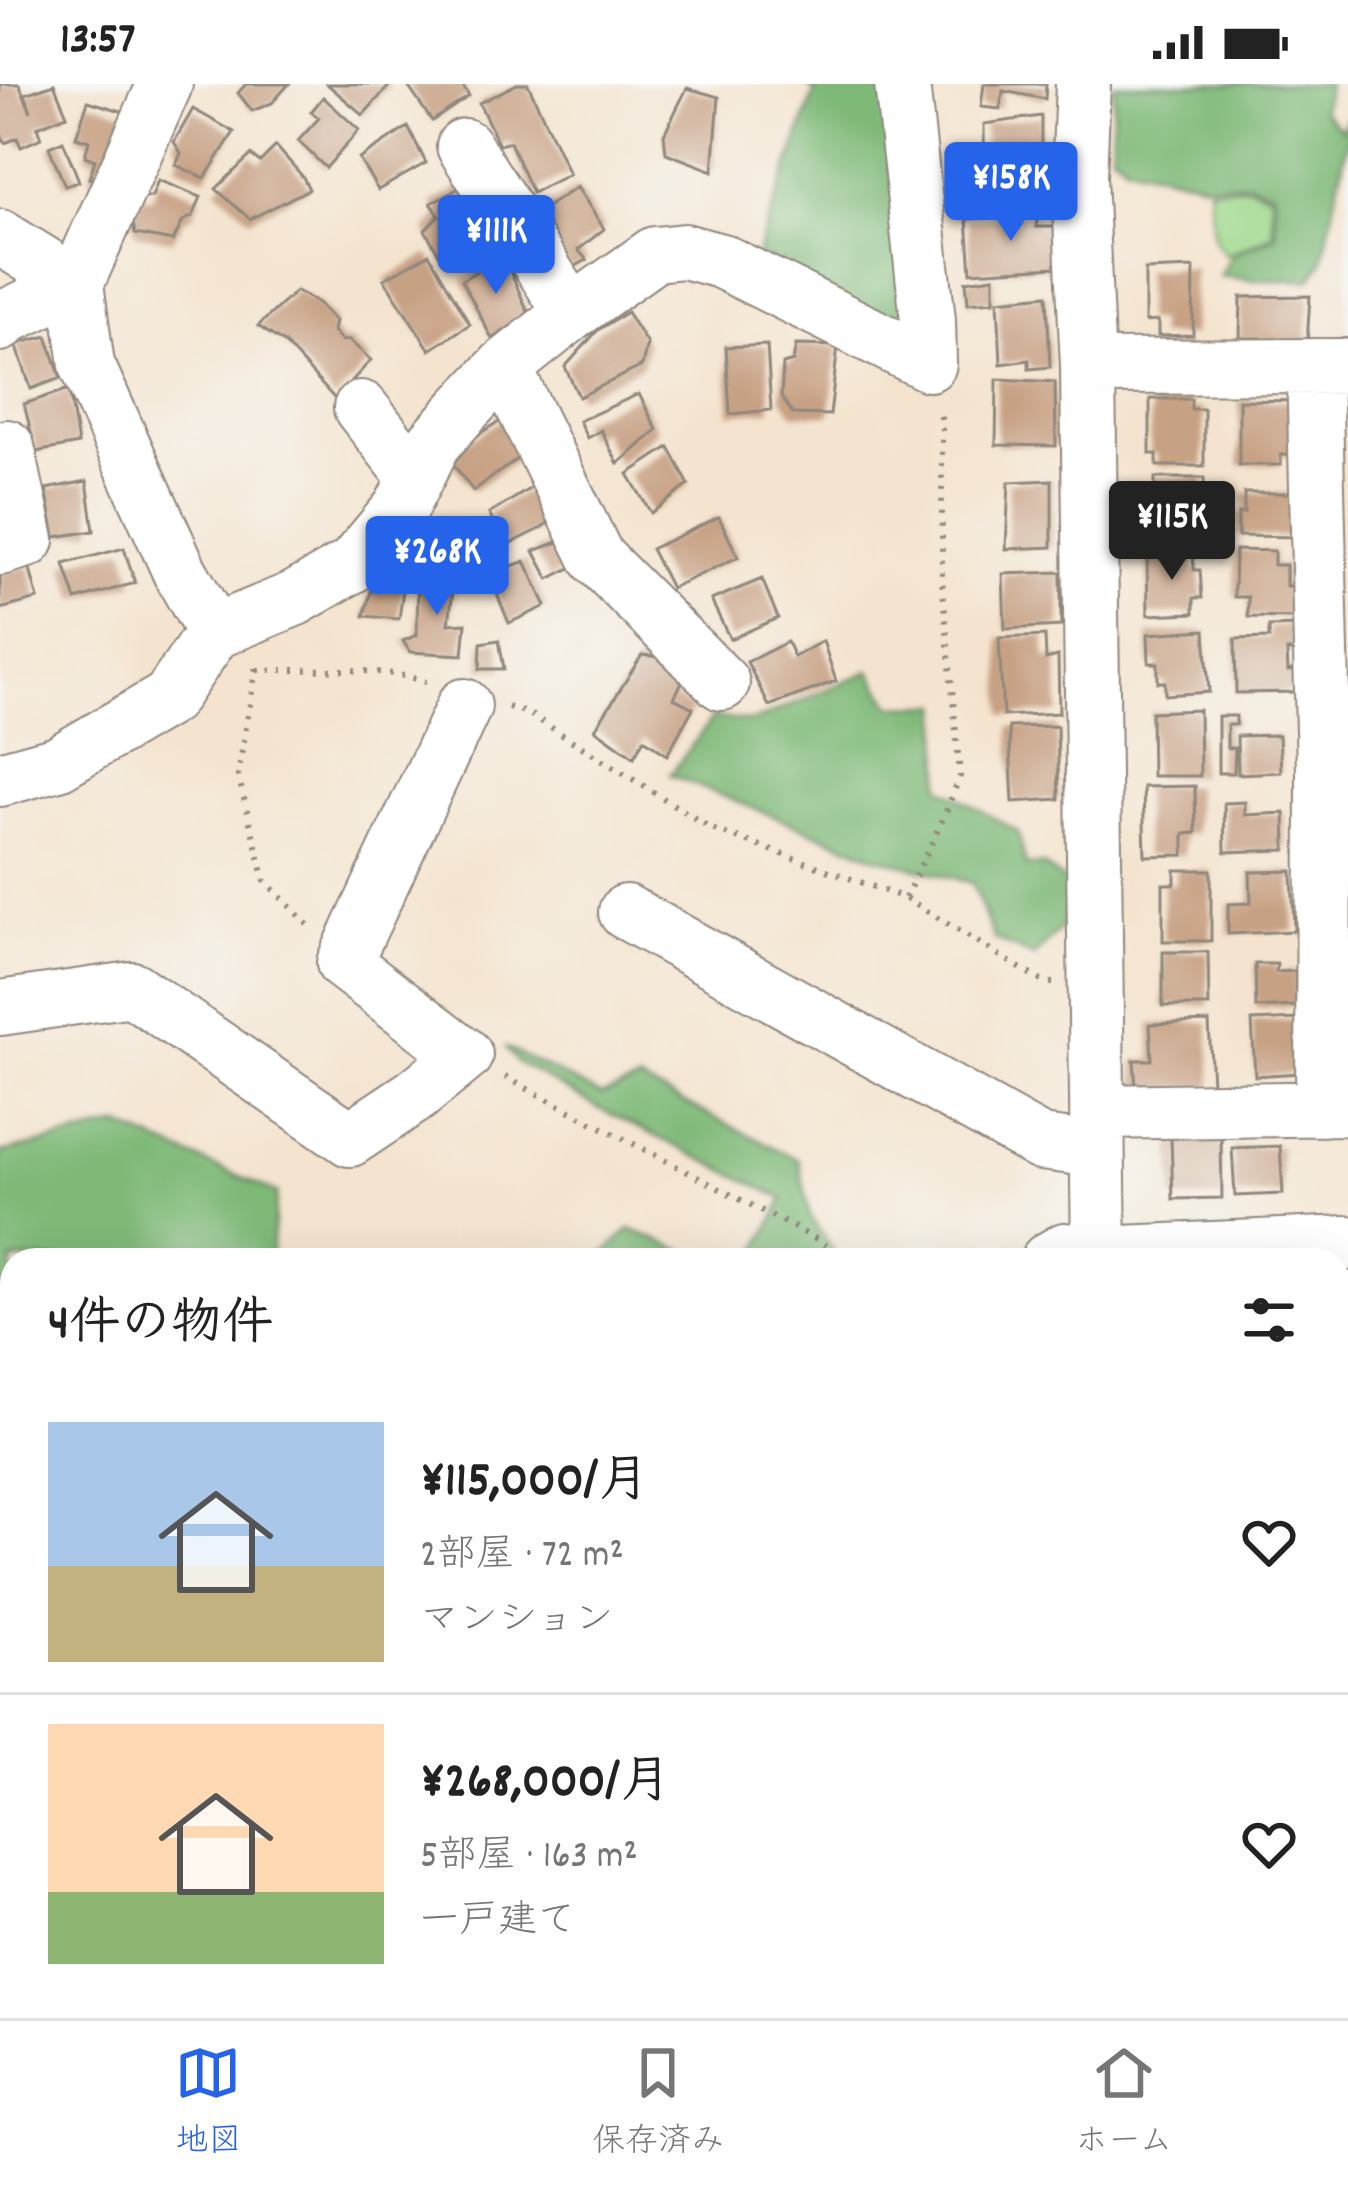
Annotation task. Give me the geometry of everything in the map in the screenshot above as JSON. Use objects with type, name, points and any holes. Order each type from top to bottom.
[{"type":"street","points":[[165,84],[76,284],[87,365],[180,572],[214,632]]},
{"type":"street","points":[[0,779],[58,763],[169,698],[214,632],[296,598],[353,566],[400,509],[434,443],[504,368],[655,254],[684,251],[721,261],[929,364],[902,84]]},
{"type":"street","points":[[1082,84],[1079,177],[1088,367],[1098,1131],[1083,1248]]},
{"type":"street","points":[[464,146],[572,313]]},
{"type":"street","points":[[0,237],[76,284]]},
{"type":"street","points":[[0,324],[76,284]]},
{"type":"street","points":[[626,912],[1041,1143],[1098,1131],[1335,1109],[1324,772],[1331,366],[1088,367]]},
{"type":"street","points":[[504,368],[597,558],[722,682]]},
{"type":"street","points":[[362,408],[416,478]]},
{"type":"street","points":[[0,449],[7,447],[27,541],[0,548]]},
{"type":"street","points":[[0,1008],[132,989],[350,1139],[465,1055],[344,963],[461,697]]},
{"type":"street","points":[[1259,1248],[1348,1243]]},
{"type":"path","points":[[905,898],[960,776],[942,579],[942,422],[929,364]]},
{"type":"path","points":[[214,632],[237,638],[257,670],[238,775],[265,881],[344,963]]},
{"type":"path","points":[[257,670],[411,676],[461,697],[528,712],[712,830],[905,898],[1043,982],[1096,985]]},
{"type":"path","points":[[465,1055],[829,1248]]},
{"type":"green space","points":[[806,84],[885,84],[913,336],[757,254],[815,91]]},
{"type":"green space","points":[[1114,84],[1328,84],[1322,111],[1341,129],[1348,118],[1348,137],[1322,263],[1310,280],[1220,276],[1232,254],[1276,236],[1273,191],[1249,183],[1209,184],[1127,165],[1111,152]]},
{"type":"green space","points":[[1249,186],[1271,194],[1273,234],[1226,255],[1214,240],[1209,188]]},
{"type":"green space","points":[[870,671],[892,706],[940,705],[941,787],[1018,832],[1026,866],[1043,865],[1072,886],[1062,927],[1034,957],[994,939],[972,883],[876,857],[670,775],[713,717],[753,722]]},
{"type":"green space","points":[[505,1047],[601,1095],[640,1081],[799,1160],[810,1217],[832,1248],[759,1248],[784,1199],[598,1108],[517,1062]]},
{"type":"green space","points":[[120,1126],[277,1193],[271,1248],[0,1248],[0,1153]]},
{"type":"green space","points":[[630,1229],[678,1248],[611,1248]]},
{"type":"building","points":[[0,84],[19,84],[31,112],[25,94],[54,84],[67,115],[37,127],[41,138],[21,147],[17,138],[5,143],[0,132]]},
{"type":"building","points":[[246,84],[289,84],[272,103],[252,111],[238,93]]},
{"type":"building","points":[[327,84],[391,84],[363,115]]},
{"type":"building","points":[[410,84],[461,84],[469,96],[432,121]]},
{"type":"building","points":[[517,84],[528,84],[569,174],[532,193],[510,142],[499,145],[479,103]]},
{"type":"building","points":[[984,84],[1046,84],[1045,99],[1003,91],[1000,109],[981,107]]},
{"type":"building","points":[[687,88],[719,97],[713,171],[666,153],[664,134]]},
{"type":"building","points":[[323,97],[359,130],[326,168],[298,141],[319,118],[311,112]]},
{"type":"building","points":[[88,101],[128,113],[106,184],[89,178],[95,160],[85,156],[89,141],[76,137]]},
{"type":"building","points":[[193,109],[234,132],[205,178],[176,165],[181,153],[174,142]]},
{"type":"building","points":[[1041,116],[1041,152],[1032,156],[1035,191],[985,192],[984,124]]},
{"type":"building","points":[[408,127],[426,163],[378,190],[359,159]]},
{"type":"building","points":[[63,141],[79,181],[65,186],[49,147]]},
{"type":"building","points":[[276,146],[309,189],[250,219],[216,189],[251,155],[260,162]]},
{"type":"building","points":[[158,180],[201,197],[173,241],[135,234],[132,218],[141,197],[152,197]]},
{"type":"building","points":[[466,184],[492,229],[443,261],[425,230],[439,215],[431,203]]},
{"type":"building","points":[[577,187],[604,229],[578,250],[587,260],[570,269],[533,216]]},
{"type":"building","points":[[1038,214],[1036,227],[1057,227],[1056,267],[971,272],[967,219]]},
{"type":"building","points":[[429,254],[470,324],[430,350],[384,279]]},
{"type":"building","points":[[503,255],[529,314],[492,339],[462,280]]},
{"type":"building","points":[[1194,268],[1193,335],[1158,336],[1158,321],[1145,322],[1145,270]]},
{"type":"building","points":[[994,277],[994,301],[968,303],[966,281]]},
{"type":"building","points":[[296,291],[318,303],[335,321],[333,331],[342,341],[349,340],[371,360],[335,399],[284,343],[258,326]]},
{"type":"building","points":[[1047,295],[1050,367],[1029,369],[1029,360],[1001,364],[998,300]]},
{"type":"building","points":[[1310,296],[1307,344],[1262,345],[1261,338],[1240,338],[1241,297]]},
{"type":"building","points":[[627,312],[647,344],[642,366],[579,397],[565,367],[598,330]]},
{"type":"building","points":[[47,336],[61,378],[31,389],[16,344]]},
{"type":"building","points":[[767,345],[771,410],[730,414],[726,347]]},
{"type":"building","points":[[796,345],[838,346],[830,415],[793,414],[781,397],[783,364],[793,361]]},
{"type":"building","points":[[997,379],[1055,382],[1056,446],[996,445]]},
{"type":"building","points":[[69,389],[78,444],[36,452],[24,404]]},
{"type":"building","points":[[639,394],[657,430],[618,464],[601,430],[587,438],[579,421]]},
{"type":"building","points":[[1150,399],[1191,399],[1191,409],[1204,409],[1204,466],[1157,466],[1157,454],[1150,454]]},
{"type":"building","points":[[1239,400],[1294,401],[1294,455],[1281,455],[1281,465],[1239,465]]},
{"type":"building","points":[[510,415],[523,455],[473,491],[453,464],[462,445]]},
{"type":"building","points":[[669,447],[689,485],[651,513],[628,474]]},
{"type":"building","points":[[1155,478],[1204,478],[1205,538],[1170,539],[1170,515],[1155,515]]},
{"type":"building","points":[[544,480],[559,514],[506,546],[489,514]]},
{"type":"building","points":[[1052,480],[1052,547],[1006,549],[1009,482]]},
{"type":"building","points":[[87,481],[94,531],[55,537],[46,489]]},
{"type":"building","points":[[1244,493],[1297,493],[1297,537],[1238,536]]},
{"type":"building","points":[[719,517],[738,557],[671,588],[651,549]]},
{"type":"building","points":[[574,536],[586,560],[549,579],[534,551]]},
{"type":"building","points":[[124,548],[135,583],[76,600],[64,564]]},
{"type":"building","points":[[1235,550],[1274,551],[1274,565],[1286,565],[1286,586],[1301,586],[1301,618],[1248,617],[1248,597],[1234,597]]},
{"type":"building","points":[[1193,552],[1202,598],[1194,598],[1194,613],[1148,615],[1147,553]]},
{"type":"building","points":[[394,560],[407,561],[399,619],[364,616],[377,570]]},
{"type":"building","points":[[525,561],[546,606],[509,623],[489,575]]},
{"type":"building","points":[[29,566],[38,599],[0,609],[0,574]]},
{"type":"building","points":[[455,571],[449,624],[466,623],[463,655],[410,652],[403,641],[417,635],[418,578]]},
{"type":"building","points":[[1061,572],[1061,626],[1005,629],[1003,574]]},
{"type":"building","points":[[762,579],[778,618],[730,639],[711,600]]},
{"type":"building","points":[[1297,626],[1298,651],[1287,651],[1288,671],[1296,670],[1296,692],[1236,693],[1235,639],[1269,638],[1269,627]]},
{"type":"building","points":[[1205,630],[1209,692],[1165,695],[1165,682],[1158,682],[1158,663],[1149,663],[1148,634]]},
{"type":"building","points":[[1045,636],[1046,659],[1058,656],[1059,713],[1003,716],[999,638]]},
{"type":"building","points":[[499,640],[504,669],[480,669],[481,643]]},
{"type":"building","points":[[823,641],[836,681],[769,706],[747,662],[787,642],[794,657]]},
{"type":"building","points":[[642,655],[660,657],[684,678],[674,698],[693,708],[667,755],[644,739],[634,757],[595,729]]},
{"type":"building","points":[[1199,710],[1200,776],[1152,776],[1151,712]]},
{"type":"building","points":[[1218,716],[1236,716],[1236,725],[1227,725],[1227,748],[1235,748],[1234,773],[1218,773]]},
{"type":"building","points":[[1057,726],[1059,799],[1013,802],[1009,727]]},
{"type":"building","points":[[1279,735],[1281,772],[1238,774],[1237,736]]},
{"type":"building","points":[[1195,786],[1196,833],[1184,834],[1184,855],[1145,856],[1143,787]]},
{"type":"building","points":[[1245,802],[1245,815],[1285,813],[1286,850],[1225,852],[1224,803]]},
{"type":"building","points":[[1175,870],[1211,870],[1211,941],[1163,941],[1163,884],[1175,884]]},
{"type":"building","points":[[1292,871],[1294,931],[1228,934],[1228,904],[1251,903],[1250,872]]},
{"type":"building","points":[[1163,952],[1208,952],[1209,1006],[1163,1006]]},
{"type":"building","points":[[1255,964],[1277,964],[1276,972],[1295,971],[1296,1006],[1256,1008]]},
{"type":"building","points":[[1297,1019],[1300,1073],[1255,1076],[1252,1021]]},
{"type":"building","points":[[1209,1022],[1212,1086],[1136,1089],[1134,1060],[1152,1060],[1150,1024]]},
{"type":"building","points":[[1221,1136],[1222,1198],[1173,1199],[1171,1137]]},
{"type":"building","points":[[1280,1146],[1283,1194],[1235,1196],[1232,1148]]}]
